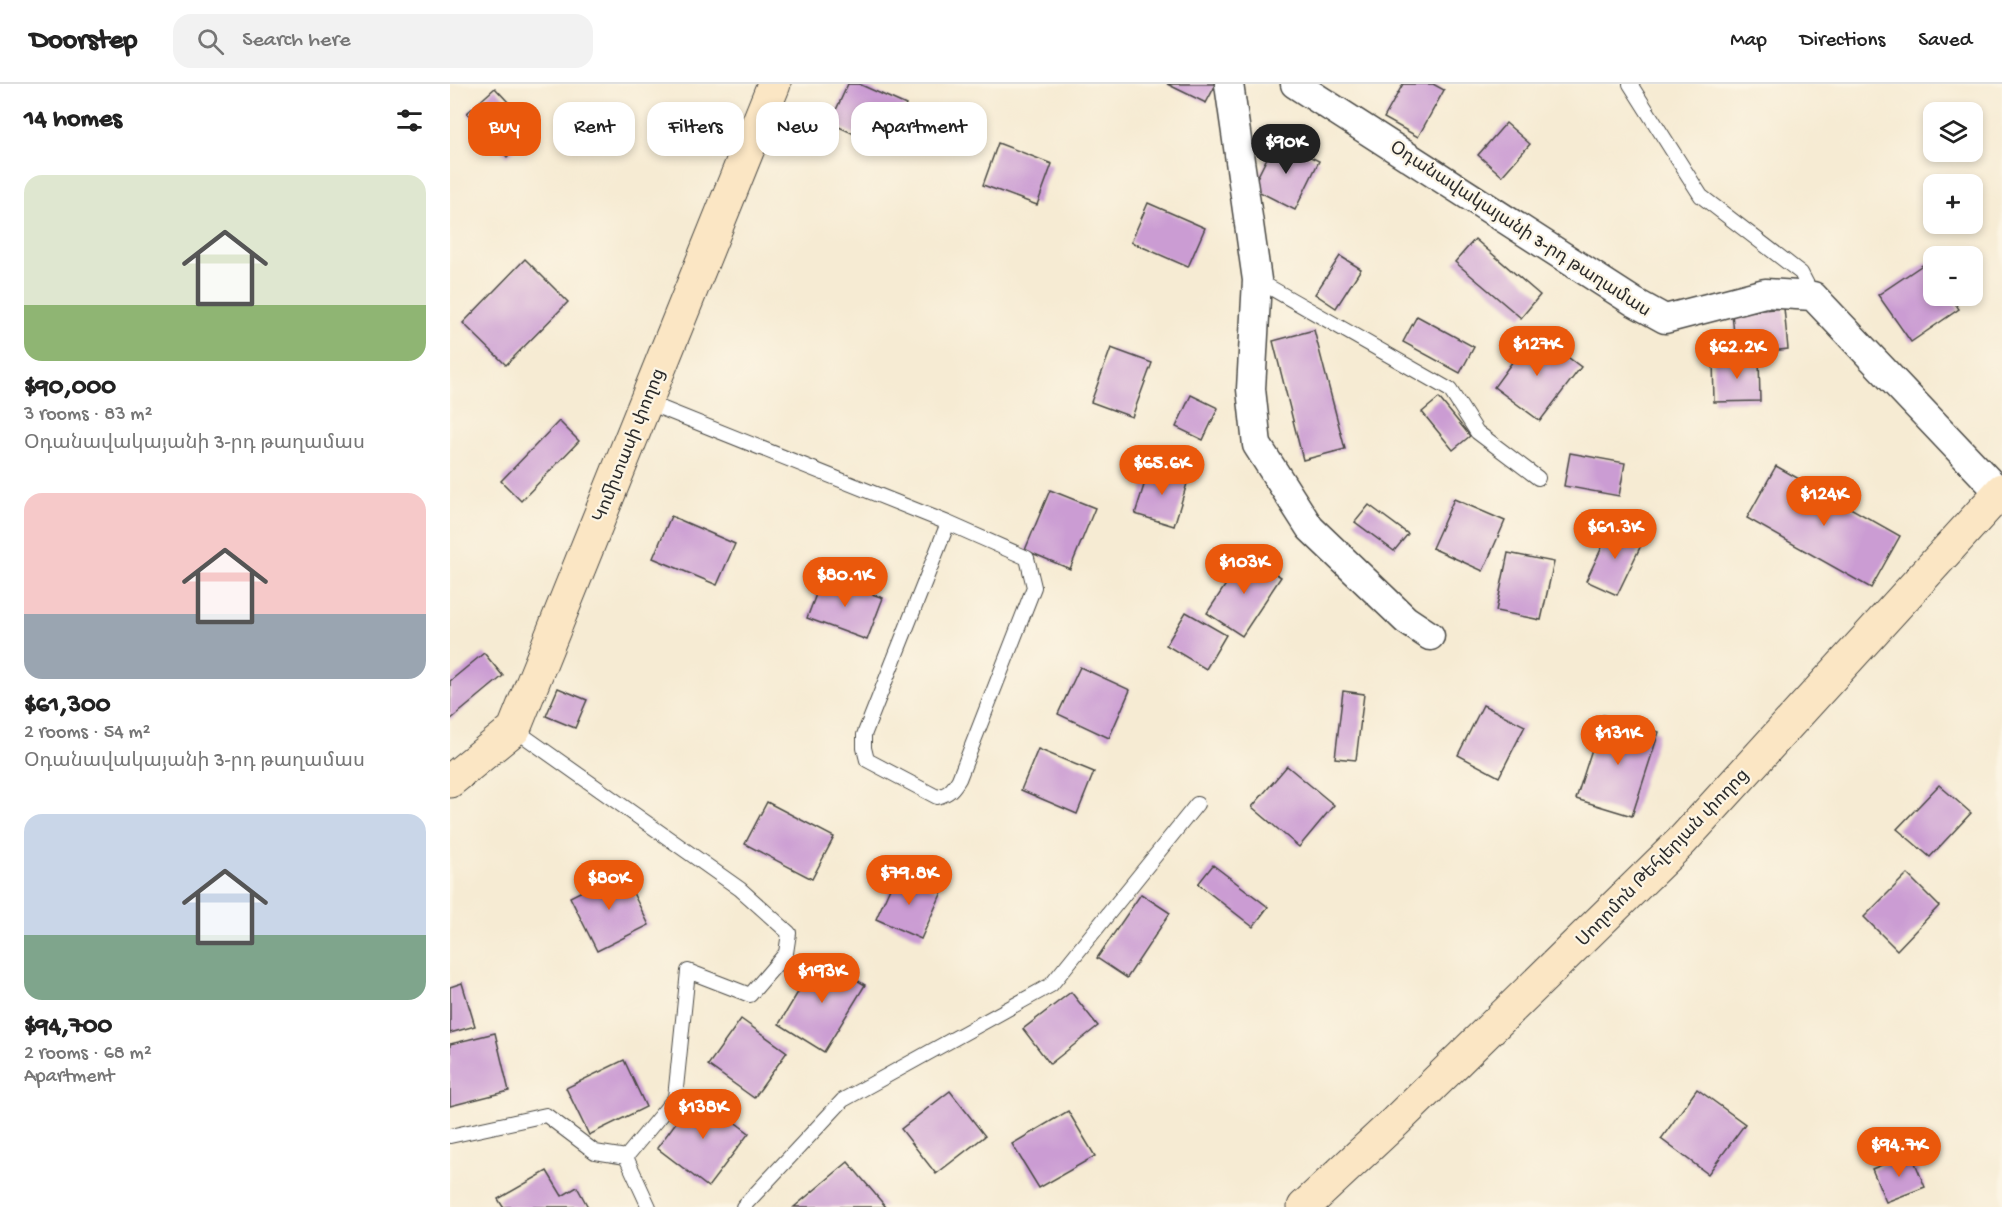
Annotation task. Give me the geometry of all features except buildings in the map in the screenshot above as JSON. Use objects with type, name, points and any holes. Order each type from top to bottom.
[{"type":"street","name":"Կոմիտասի փողոց","points":[[451,779],[514,729],[774,84]]},
{"type":"street","points":[[1229,84],[1257,280],[1251,389],[1257,445],[1310,528],[1406,620],[1430,636]]},
{"type":"street","name":"Օդանավակայանի 3-րդ թաղամաս","points":[[1295,84],[1665,319],[1765,293],[1813,296]]},
{"type":"street","points":[[1813,296],[2001,491]]},
{"type":"street","name":"Սողոմոն Թեհլերյան փողոց","points":[[1304,1207],[1404,1114],[1682,842],[2001,491]]},
{"type":"lane","points":[[1630,84],[1701,196],[1801,273],[1813,296]]},
{"type":"lane","points":[[1257,280],[1450,390],[1477,432],[1538,478]]},
{"type":"lane","points":[[646,402],[948,523],[1027,558],[1034,587],[954,788],[946,794],[937,796],[867,760],[864,735],[948,523]]},
{"type":"lane","points":[[514,729],[740,889],[789,933],[786,952],[750,995],[688,971],[675,1098],[626,1157]]},
{"type":"lane","points":[[742,1207],[843,1100],[1051,985],[1197,804]]},
{"type":"lane","points":[[450,1136],[546,1115],[595,1152],[626,1157]]},
{"type":"lane","points":[[626,1157],[650,1207]]}]
